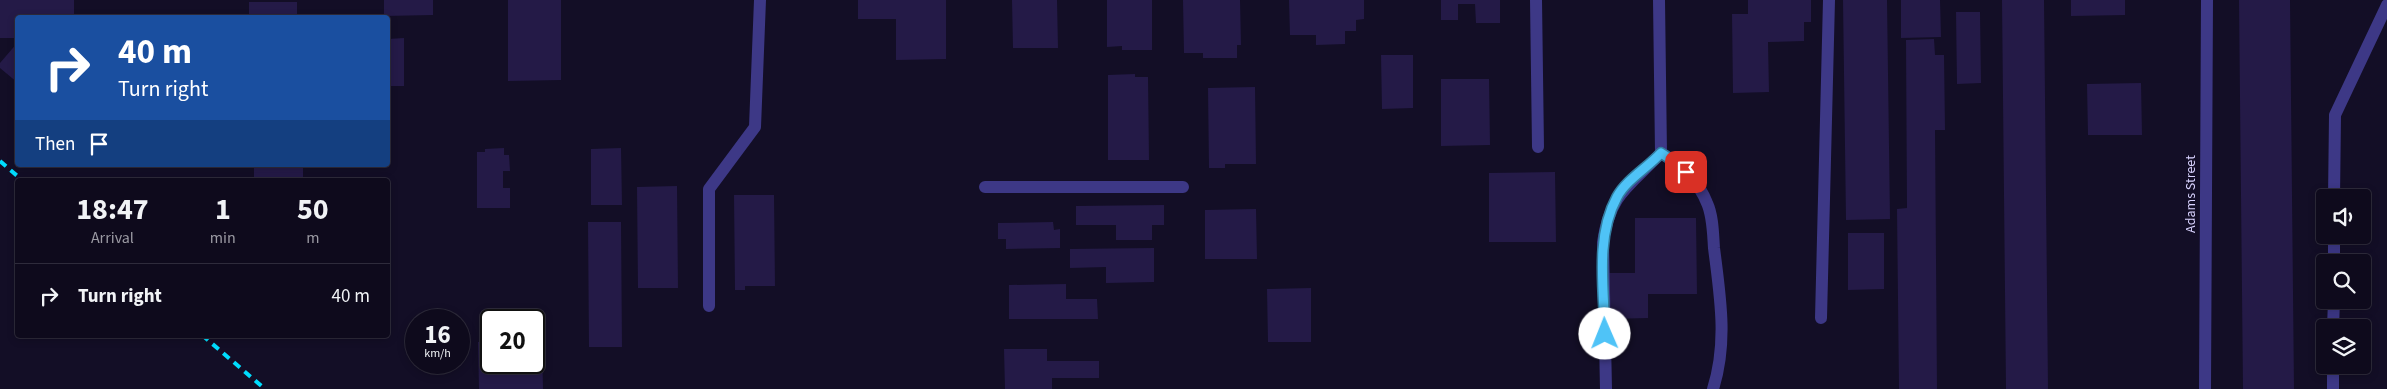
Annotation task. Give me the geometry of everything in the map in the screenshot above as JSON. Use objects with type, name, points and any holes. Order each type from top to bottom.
[{"type":"street","points":[[709,306],[709,189],[755,128],[760,0]]},
{"type":"street","points":[[1536,0],[1538,147]]},
{"type":"street","points":[[1606,389],[1603,242],[1606,225],[1617,196],[1661,153],[1660,0]]},
{"type":"street","points":[[1821,318],[1829,0]]},
{"type":"street","name":"Adams Street","points":[[2205,389],[2207,0]]},
{"type":"street","points":[[2334,189],[2335,115],[2387,5]]},
{"type":"street","points":[[1661,153],[1678,164],[1695,180],[1708,203],[1723,323],[1719,368],[1713,389]]},
{"type":"street","points":[[985,187],[1183,187]]},
{"type":"street","points":[[2333,374],[2333,389]]},
{"type":"building","points":[[0,0],[74,0],[74,15],[15,15],[15,38],[0,38]]},
{"type":"building","points":[[384,0],[433,0],[433,15],[384,15]]},
{"type":"building","points":[[508,0],[561,0],[561,80],[508,81]]},
{"type":"building","points":[[858,0],[946,0],[946,59],[896,60],[896,19],[858,19]]},
{"type":"building","points":[[1012,0],[1057,0],[1058,48],[1013,48]]},
{"type":"building","points":[[1107,0],[1152,0],[1152,50],[1122,50],[1122,46],[1107,47]]},
{"type":"building","points":[[1183,0],[1240,0],[1241,45],[1237,45],[1237,58],[1203,58],[1203,53],[1184,53]]},
{"type":"building","points":[[1289,0],[1364,0],[1364,19],[1356,20],[1356,31],[1345,31],[1345,44],[1316,45],[1316,35],[1290,35]]},
{"type":"building","points":[[1441,0],[1500,0],[1500,23],[1476,23],[1475,4],[1458,4],[1458,20],[1441,20]]},
{"type":"building","points":[[1748,0],[1811,0],[1811,22],[1804,22],[1804,41],[1768,42],[1769,92],[1733,93],[1732,14],[1748,14]]},
{"type":"building","points":[[1843,0],[1887,0],[1890,219],[1846,220]]},
{"type":"building","points":[[1901,0],[1940,0],[1941,37],[1901,38]]},
{"type":"building","points":[[2002,0],[2044,0],[2048,389],[2006,389]]},
{"type":"building","points":[[2071,0],[2125,0],[2125,15],[2071,16]]},
{"type":"building","points":[[2239,0],[2290,0],[2294,389],[2243,389]]},
{"type":"building","points":[[249,2],[297,2],[297,15],[249,15]]},
{"type":"building","points":[[1956,12],[1980,12],[1981,83],[1957,84]]},
{"type":"building","points":[[404,38],[404,86],[390,86],[390,39]]},
{"type":"building","points":[[1934,39],[1935,55],[1944,55],[1945,130],[1935,130],[1937,389],[1899,389],[1897,209],[1907,208],[1906,40]]},
{"type":"building","points":[[15,46],[15,80],[0,68],[0,63]]},
{"type":"building","points":[[1381,55],[1413,55],[1413,108],[1382,109]]},
{"type":"building","points":[[1135,74],[1135,77],[1148,77],[1149,160],[1108,160],[1108,75]]},
{"type":"building","points":[[1441,79],[1489,79],[1490,145],[1441,146]]},
{"type":"building","points":[[2141,83],[2142,135],[2088,135],[2087,84]]},
{"type":"building","points":[[1255,87],[1256,164],[1225,164],[1225,168],[1209,168],[1208,88]]},
{"type":"building","points":[[504,148],[504,155],[509,155],[510,171],[503,171],[503,188],[510,188],[510,208],[477,208],[477,152],[485,152],[485,149]]},
{"type":"building","points":[[621,148],[622,205],[591,205],[591,149]]},
{"type":"building","points":[[254,167],[303,167],[303,178],[254,178]]},
{"type":"building","points":[[1555,172],[1556,242],[1489,242],[1489,173]]},
{"type":"building","points":[[677,186],[678,288],[638,288],[637,187]]},
{"type":"building","points":[[734,195],[774,195],[775,286],[745,286],[745,290],[735,290]]},
{"type":"building","points":[[1164,205],[1164,225],[1152,225],[1152,240],[1116,240],[1116,225],[1076,225],[1076,206]]},
{"type":"building","points":[[1256,209],[1257,259],[1205,259],[1205,210]]},
{"type":"building","points":[[1635,218],[1696,218],[1697,294],[1648,294],[1648,318],[1609,319],[1609,273],[1635,273]]},
{"type":"building","points":[[588,222],[621,222],[622,347],[589,347]]},
{"type":"building","points":[[1053,222],[1054,230],[1060,229],[1060,248],[1006,249],[1006,239],[998,239],[998,223]]},
{"type":"building","points":[[1848,233],[1884,233],[1884,289],[1848,290]]},
{"type":"building","points":[[1154,248],[1154,282],[1106,283],[1106,267],[1070,268],[1070,249]]},
{"type":"building","points":[[1066,284],[1066,299],[1097,299],[1098,319],[1009,319],[1009,285]]},
{"type":"building","points":[[1311,288],[1311,342],[1268,342],[1267,289]]},
{"type":"building","points":[[478,342],[480,342],[480,374],[543,374],[543,389],[479,389]]},
{"type":"building","points":[[1004,349],[1047,349],[1047,361],[1099,361],[1099,378],[1052,378],[1052,389],[1005,389]]},
{"type":"railway","points":[[0,161],[20,178]]},
{"type":"railway","points":[[206,338],[265,389]]},
{"type":"route","points":[[1605,334],[1603,242],[1606,225],[1617,196],[1661,153],[1678,164],[1686,172]]}]
